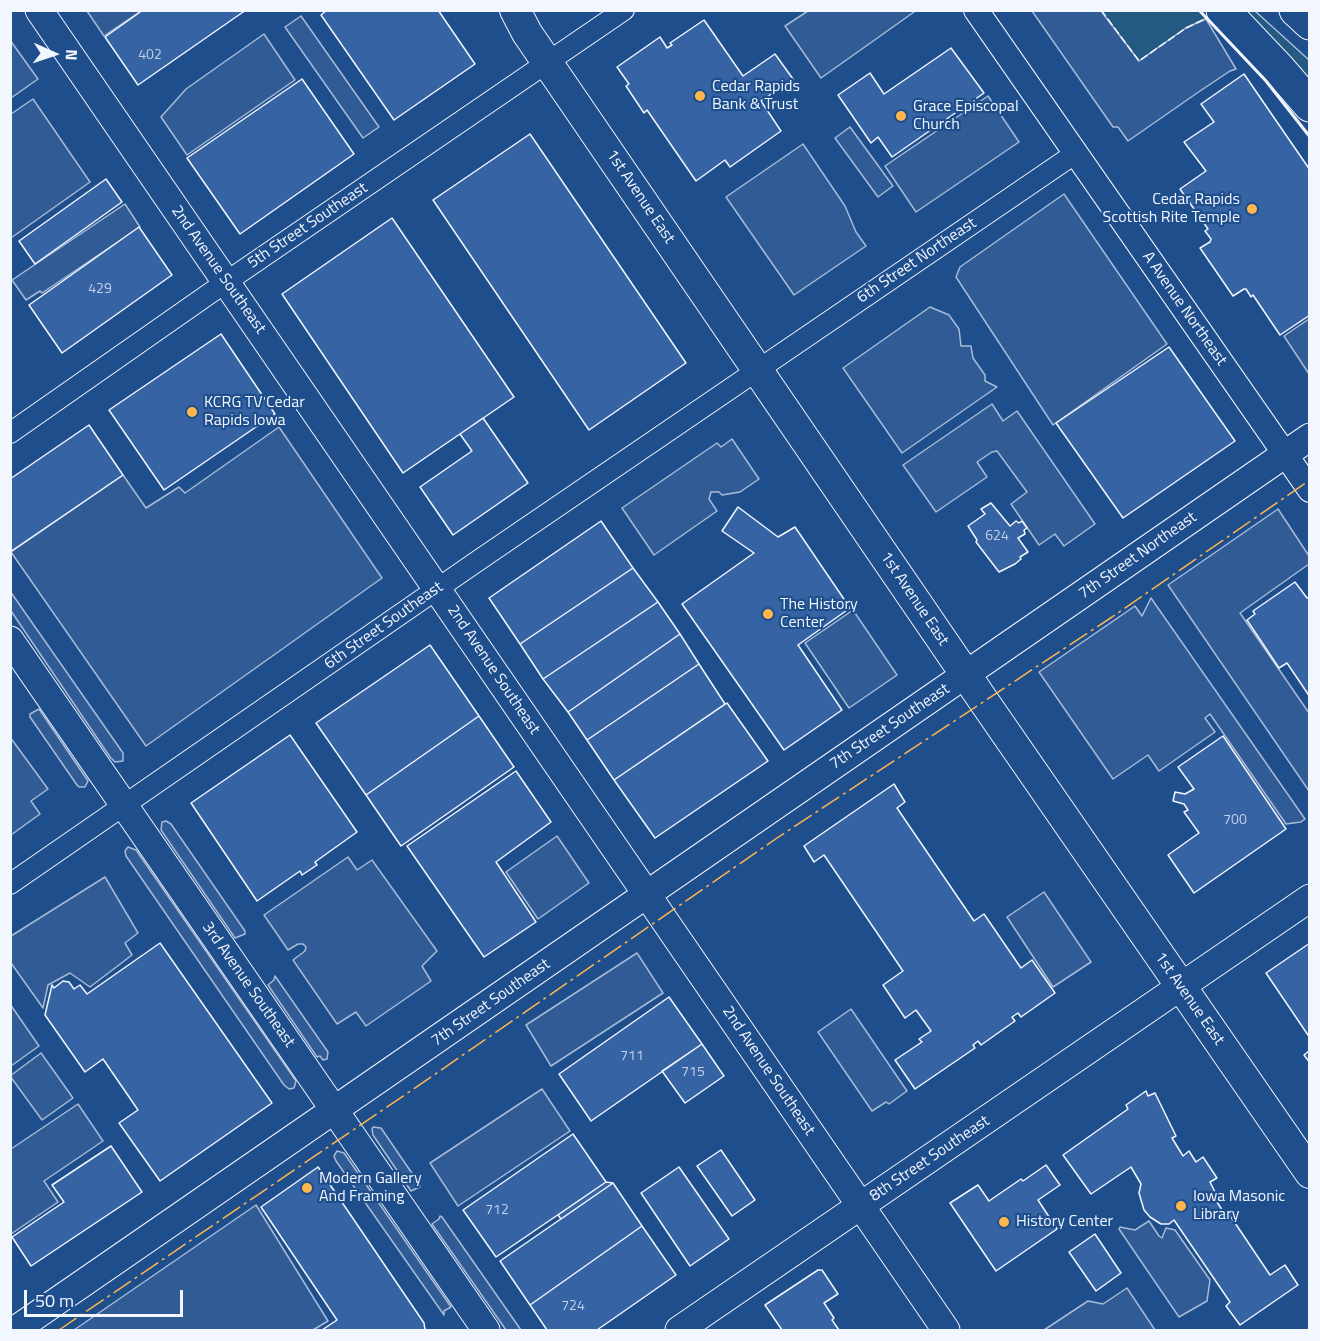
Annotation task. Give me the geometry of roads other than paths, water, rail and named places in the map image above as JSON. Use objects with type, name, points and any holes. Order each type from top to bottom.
[{"type":"highway","points":[[1223,10],[1310,105]]},
{"type":"highway","points":[[1296,10],[1310,23]]},
{"type":"main road","name":"2nd Avenue Southeast","points":[[39,10],[946,1330]]},
{"type":"main road","name":"1st Avenue East","points":[[514,15],[1310,1173]]},
{"type":"main road","name":"7th Street Northeast","points":[[966,675],[1310,437]]},
{"type":"main road","name":"3rd Avenue Southeast","points":[[10,640],[486,1330]]},
{"type":"main road","name":"7th Street Southeast","points":[[17,1326],[334,1111],[966,675]]},
{"type":"main road","name":"8th Street Southeast","points":[[679,1330],[1310,898]]},
{"type":"street","name":"5th Street Southeast","points":[[10,433],[226,282],[624,10]]},
{"type":"street","name":"A Avenue Northeast","points":[[976,10],[1310,490]]},
{"type":"street","name":"6th Street Northeast","points":[[758,369],[1076,153]]},
{"type":"street","name":"6th Street Southeast","points":[[10,884],[758,369]]},
{"type":"place","name":"Cedar Rapids Bank & Trust","points":[[700,96]]},
{"type":"place","name":"Grace Episcopal Church","points":[[901,116]]},
{"type":"place","name":"Cedar Rapids Scottish Rite Temple","points":[[1252,209]]},
{"type":"place","name":"KCRG TV Cedar Rapids Iowa","points":[[192,412]]},
{"type":"place","name":"The History Center","points":[[768,614]]},
{"type":"place","name":"Modern Gallery And Framing","points":[[307,1188]]},
{"type":"place","name":"Iowa Masonic Library","points":[[1181,1206]]},
{"type":"place","name":"History Center","points":[[1004,1222]]}]
